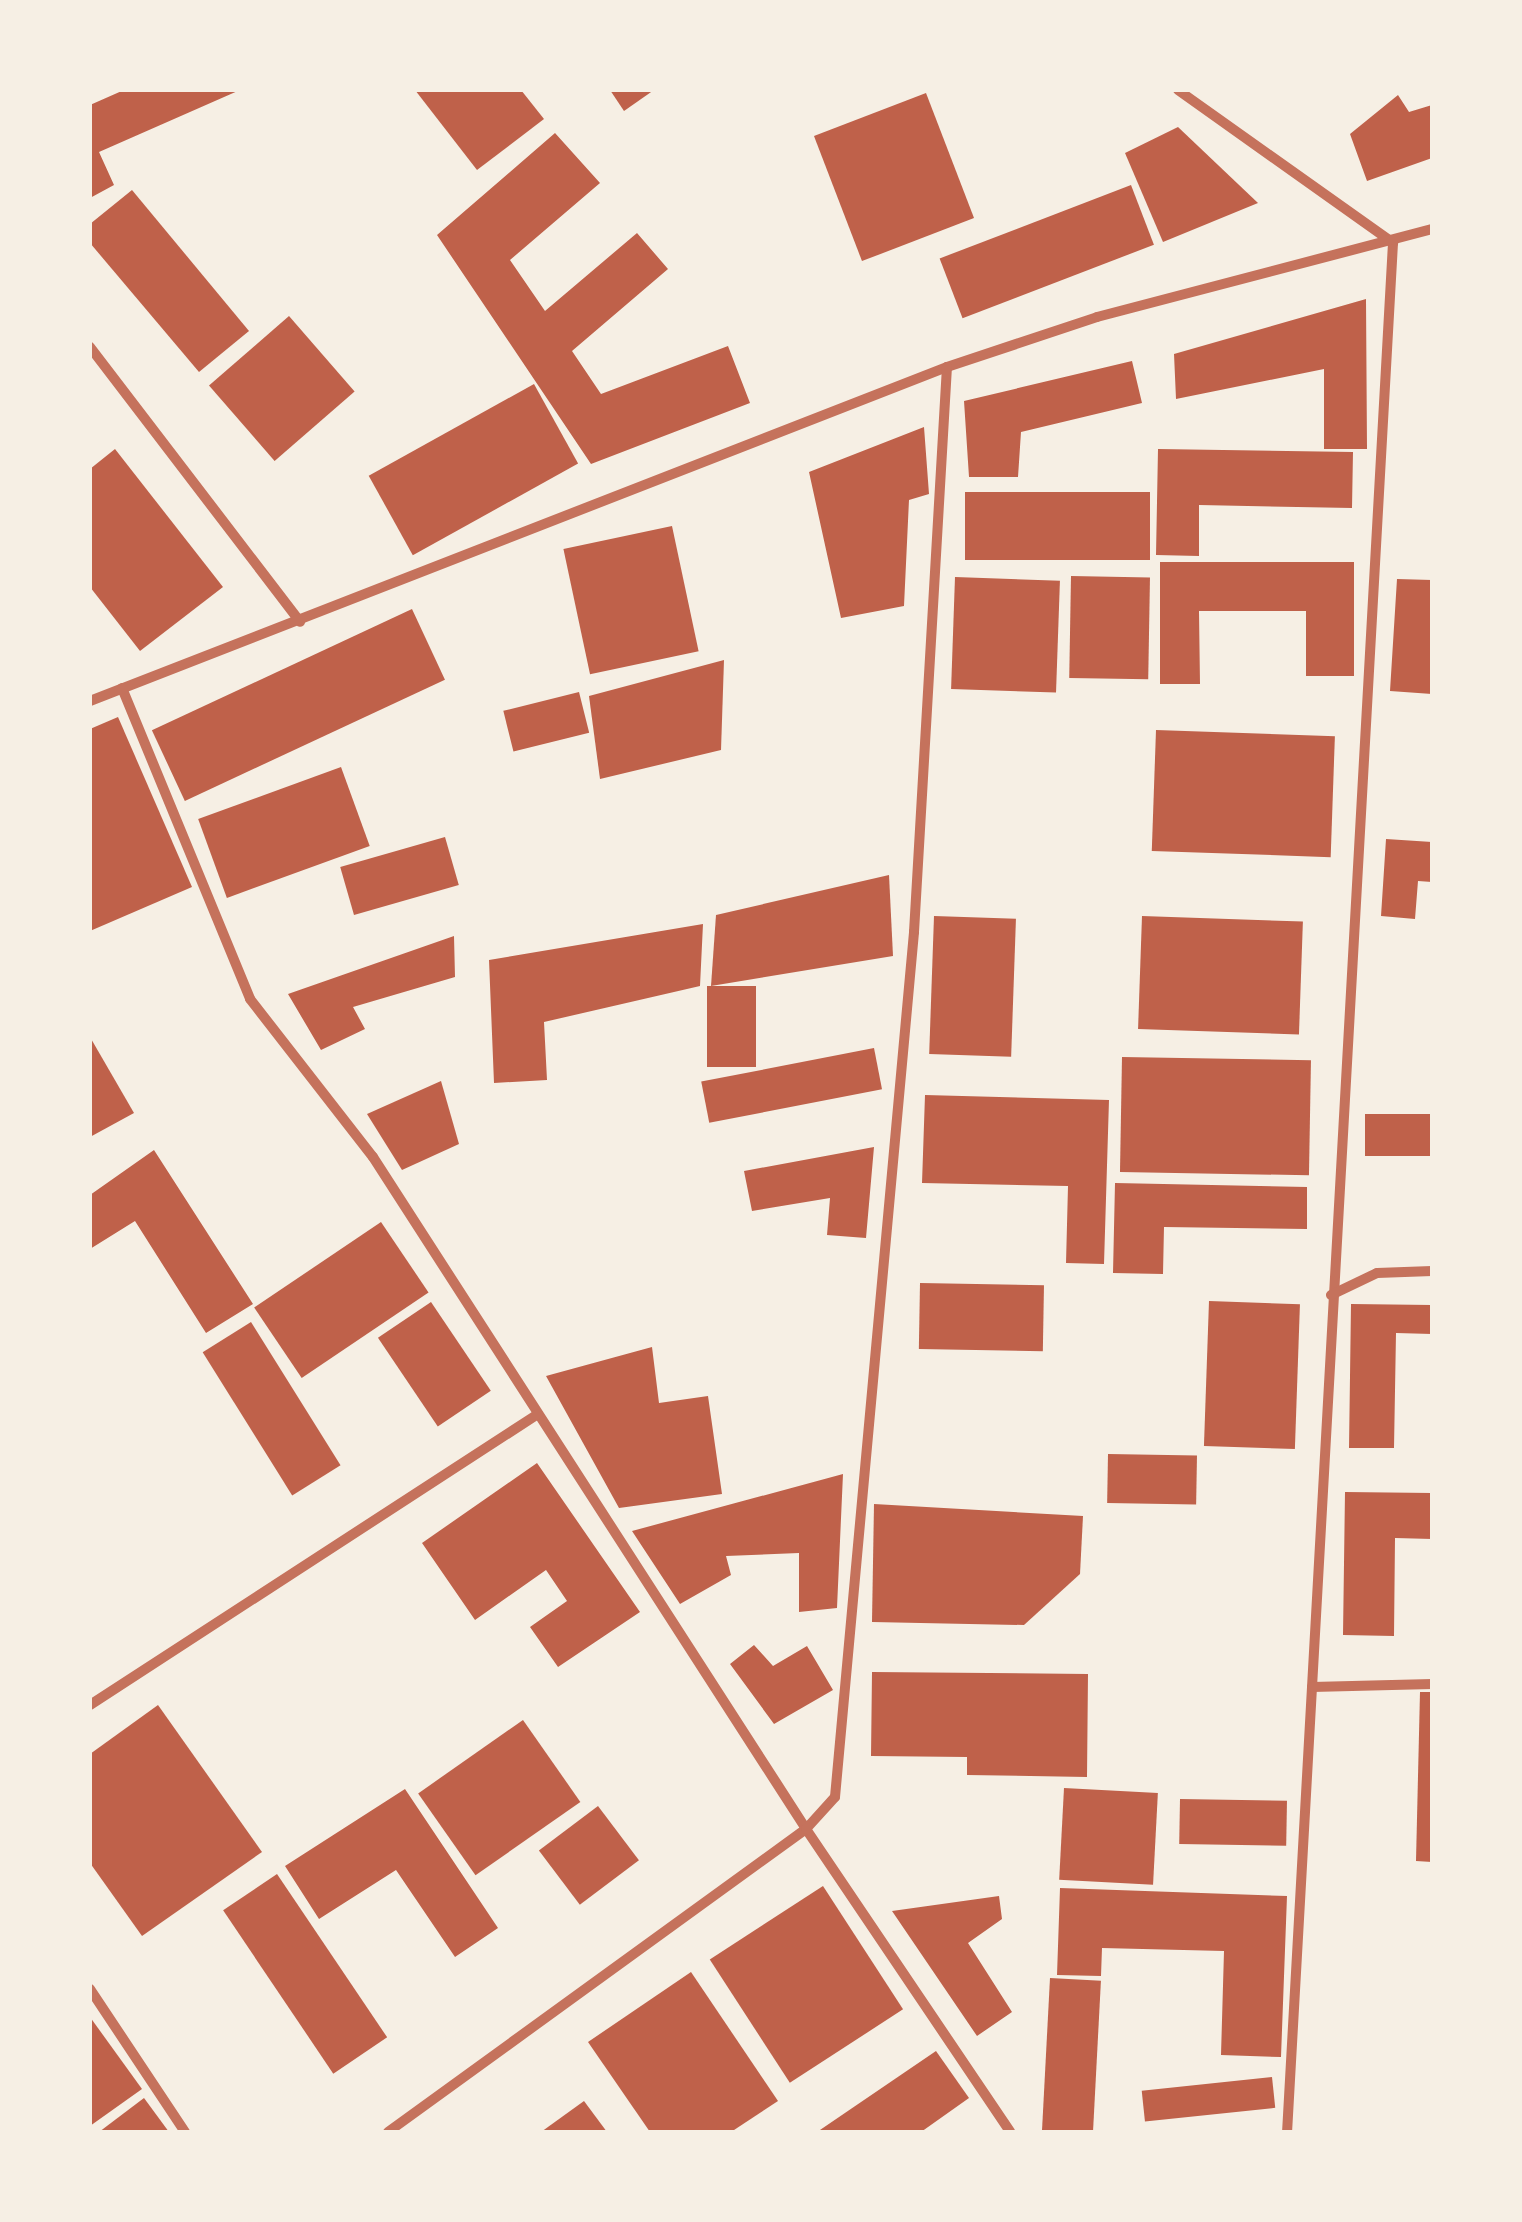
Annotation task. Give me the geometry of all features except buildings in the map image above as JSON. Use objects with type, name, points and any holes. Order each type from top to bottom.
[{"type":"street","points":[[1178,90],[1393,243]]},
{"type":"street","points":[[90,701],[947,366],[1097,317],[1393,243],[1432,229]]},
{"type":"street","points":[[1286,2132],[1393,243]]},
{"type":"street","points":[[90,346],[300,622]]},
{"type":"street","points":[[388,2132],[806,1830],[835,1798],[914,932],[947,366]]},
{"type":"street","points":[[122,688],[250,999],[373,1157],[806,1830],[1010,2132]]},
{"type":"street","points":[[1331,1295],[1378,1273],[1432,1271]]},
{"type":"street","points":[[90,1704],[538,1414]]},
{"type":"street","points":[[1312,1687],[1432,1684]]},
{"type":"street","points":[[90,1989],[185,2132]]}]
